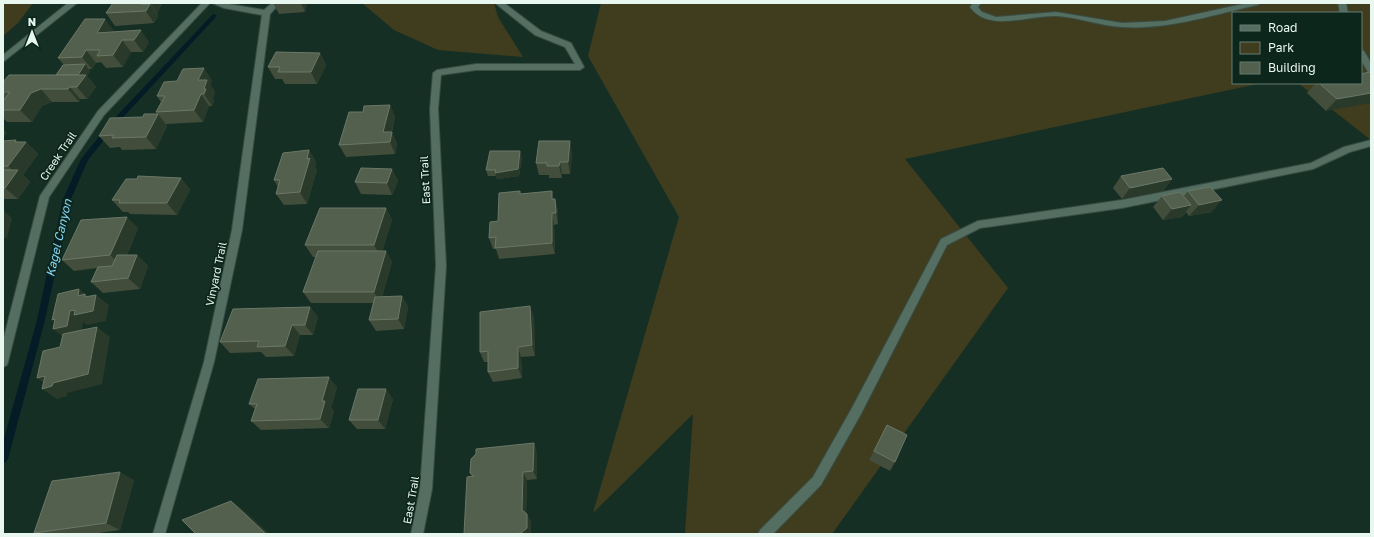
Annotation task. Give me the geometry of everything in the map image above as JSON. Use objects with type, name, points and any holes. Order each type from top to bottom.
[{"type":"street","points":[[3,59],[73,3]]},
{"type":"street","name":"Creek Trail","points":[[3,362],[45,196],[101,113],[206,3]]},
{"type":"street","points":[[216,3],[224,6],[266,13],[276,3]]},
{"type":"street","name":"East Trail","points":[[417,534],[426,489],[441,266],[434,109],[437,73],[476,67],[580,67],[568,45],[538,33],[499,3]]},
{"type":"street","points":[[977,3],[974,7],[979,14],[996,19],[1056,14],[1122,25],[1165,23],[1257,3]]},
{"type":"street","name":"Vinyard Trail","points":[[160,534],[210,362],[237,230],[266,13]]},
{"type":"street","points":[[1362,55],[1371,70]]},
{"type":"street","points":[[764,534],[817,481],[857,410],[944,242],[978,225],[1122,204],[1313,166],[1347,149],[1371,143]]},
{"type":"green space","points":[[3,3],[33,3],[18,23],[3,36]]},
{"type":"green space","points":[[362,3],[494,3],[498,17],[523,57],[438,50],[394,30]]},
{"type":"green space","points":[[601,3],[1371,3],[1371,140],[1299,84],[1362,84],[1362,12],[1232,12],[1232,84],[1257,84],[905,159],[1008,288],[832,534],[685,534],[693,414],[593,513],[679,217],[588,56]]},
{"type":"building","points":[[113,3],[150,4],[146,11],[106,13]]},
{"type":"building","points":[[85,19],[105,19],[97,33],[141,30],[134,40],[122,40],[113,55],[97,56],[100,50],[86,50],[82,57],[58,58]]},
{"type":"building","points":[[276,52],[320,53],[311,72],[278,72],[280,67],[268,67]]},
{"type":"building","points":[[85,64],[78,75],[56,75],[63,65]]},
{"type":"building","points":[[204,68],[198,80],[207,80],[204,89],[206,89],[204,94],[201,94],[194,110],[156,112],[165,96],[157,96],[164,82],[177,81],[183,69]]},
{"type":"building","points":[[1369,72],[1371,74],[1371,93],[1337,99],[1320,84],[1362,84],[1362,74]]},
{"type":"building","points":[[9,75],[86,75],[77,87],[70,87],[68,89],[41,89],[31,93],[20,110],[3,110],[3,101],[10,92],[3,92],[3,82]]},
{"type":"building","points":[[390,105],[383,132],[392,132],[390,142],[339,145],[349,112],[363,112],[364,106]]},
{"type":"building","points":[[144,114],[158,114],[146,137],[112,138],[114,135],[99,136],[110,118],[143,117]]},
{"type":"building","points":[[16,140],[15,142],[26,142],[8,166],[3,166],[3,141]]},
{"type":"building","points":[[539,141],[570,141],[568,162],[560,162],[559,166],[547,166],[547,163],[536,163]]},
{"type":"building","points":[[309,150],[307,159],[310,158],[300,192],[276,194],[280,180],[274,180],[283,153]]},
{"type":"building","points":[[490,151],[520,151],[518,169],[495,173],[496,170],[486,170]]},
{"type":"building","points":[[361,168],[392,169],[387,183],[355,182]]},
{"type":"building","points":[[1163,168],[1172,179],[1130,188],[1121,176]]},
{"type":"building","points":[[3,170],[18,170],[5,188],[3,188]]},
{"type":"building","points":[[138,176],[181,178],[167,203],[119,203],[120,200],[112,200],[126,179],[137,179]]},
{"type":"building","points":[[1210,187],[1222,200],[1199,205],[1188,191]]},
{"type":"building","points":[[520,191],[520,194],[552,191],[552,199],[555,199],[556,213],[552,213],[552,243],[495,248],[496,237],[489,238],[490,222],[498,221],[499,193]]},
{"type":"building","points":[[1180,192],[1191,205],[1172,209],[1162,196]]},
{"type":"building","points":[[320,208],[386,208],[374,245],[305,245]]},
{"type":"building","points":[[127,217],[110,255],[62,260],[81,220]]},
{"type":"building","points":[[318,251],[386,251],[374,292],[303,292]]},
{"type":"building","points":[[117,255],[137,255],[128,278],[91,282],[98,267],[112,266]]},
{"type":"building","points":[[79,289],[78,296],[85,294],[85,297],[96,295],[93,311],[74,315],[75,310],[70,311],[67,326],[53,329],[55,319],[52,320],[58,294]]},
{"type":"building","points":[[402,296],[398,319],[369,320],[375,297]]},
{"type":"building","points":[[530,306],[532,345],[518,347],[518,368],[488,372],[488,351],[480,352],[480,312]]},
{"type":"building","points":[[310,307],[305,325],[292,325],[285,346],[257,347],[259,341],[220,342],[233,309]]},
{"type":"building","points":[[97,327],[88,374],[53,383],[52,386],[42,389],[45,376],[37,378],[43,351],[60,347],[63,334]]},
{"type":"building","points":[[329,377],[322,401],[325,401],[320,419],[251,421],[257,404],[249,404],[258,379]]},
{"type":"building","points":[[358,389],[386,389],[378,420],[349,420]]},
{"type":"building","points":[[887,425],[907,435],[895,462],[874,451]]},
{"type":"building","points":[[534,443],[533,471],[523,472],[522,510],[527,514],[527,528],[521,533],[511,534],[464,534],[467,477],[474,476],[470,473],[471,459],[476,454],[476,449]]},
{"type":"building","points":[[120,472],[106,523],[34,533],[52,481]]},
{"type":"building","points":[[231,501],[266,534],[196,534],[182,520]]},
{"type":"waterway","name":"Kagel Canyon","points":[[3,459],[41,320],[67,199],[85,159],[113,124],[214,16]]}]
